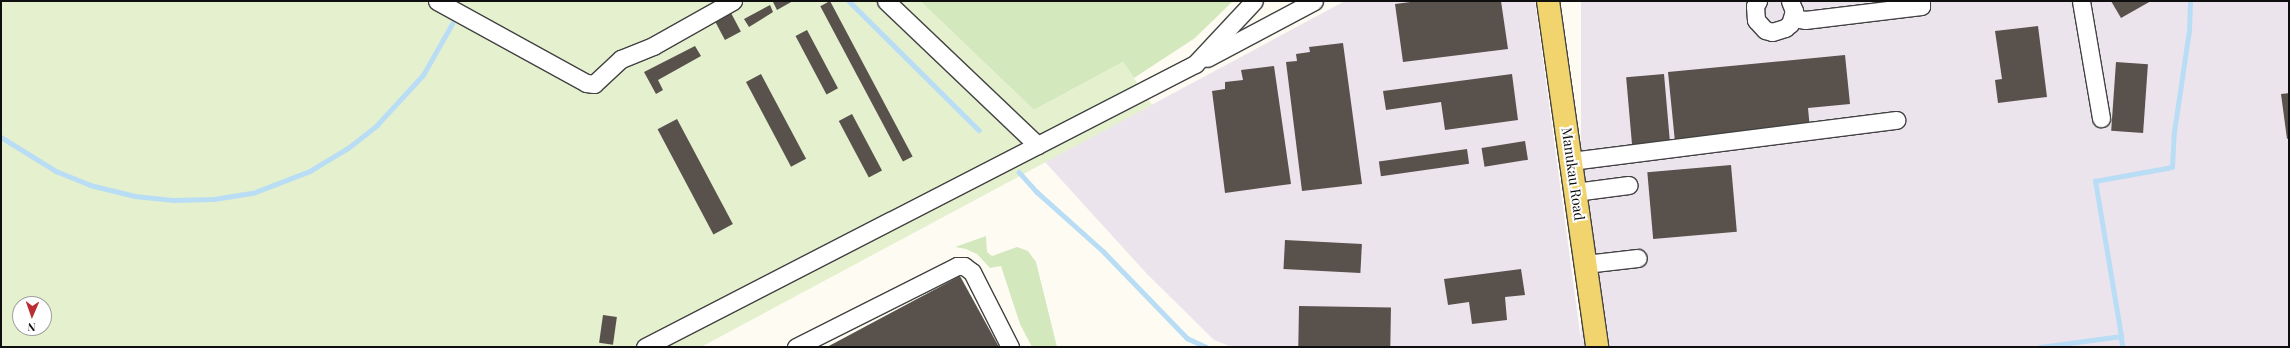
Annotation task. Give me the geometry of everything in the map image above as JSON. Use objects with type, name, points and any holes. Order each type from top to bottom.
[{"type":"main road","name":"Manukau Road","points":[[1548,1],[1597,347]]},
{"type":"lane","points":[[437,1],[586,83],[594,84],[621,60],[653,46],[716,5],[733,1]]},
{"type":"lane","points":[[886,1],[1037,145]]},
{"type":"lane","points":[[1196,64],[1254,1]]},
{"type":"lane","points":[[645,347],[1196,64],[1314,1]]},
{"type":"lane","points":[[1758,1],[1755,6],[1756,20],[1765,30],[1772,32],[1785,28],[1793,18],[1790,1]]},
{"type":"lane","points":[[1793,18],[1805,20],[1921,6],[1921,1]]},
{"type":"lane","points":[[2081,1],[2101,118]]},
{"type":"lane","points":[[1571,161],[1896,120]]},
{"type":"lane","points":[[1575,192],[1629,185]]},
{"type":"lane","points":[[1585,264],[1638,258]]},
{"type":"lane","points":[[796,347],[957,266],[964,266],[972,272],[1010,347]]},
{"type":"shaded area","points":[[1345,1],[1535,1],[1582,347],[1232,347],[1214,340],[1147,274],[1045,162]]},
{"type":"shaded area","points":[[1581,1],[2289,1],[2289,347],[1581,347]]},
{"type":"green space","points":[[1,1],[920,1],[1034,110],[1123,62],[1152,105],[701,347],[1,347]]},
{"type":"green space","points":[[920,1],[1233,1],[1195,38],[1134,78],[1123,62],[1034,110]]},
{"type":"green space","points":[[986,236],[987,252],[992,256],[1017,247],[1028,251],[1036,262],[1057,347],[1032,347],[1020,324],[1001,266],[990,268],[977,254],[966,249],[955,247]]},
{"type":"building","points":[[793,1],[777,10],[773,2]]},
{"type":"building","points":[[830,1],[913,156],[903,162],[820,6]]},
{"type":"building","points":[[1418,1],[1501,1],[1508,49],[1403,62],[1395,4]]},
{"type":"building","points":[[2111,1],[2151,1],[2121,18]]},
{"type":"building","points":[[770,5],[773,12],[749,27],[744,19]]},
{"type":"building","points":[[731,13],[741,32],[725,40],[715,21]]},
{"type":"building","points":[[2038,26],[2047,97],[1998,103],[1995,80],[2002,79],[1995,31]]},
{"type":"building","points":[[807,30],[838,88],[827,94],[796,36]]},
{"type":"building","points":[[1343,43],[1362,184],[1302,191],[1286,62],[1297,61],[1296,54],[1310,52],[1309,47]]},
{"type":"building","points":[[695,46],[701,56],[658,80],[663,90],[656,94],[644,72]]},
{"type":"building","points":[[1845,55],[1850,104],[1808,108],[1810,129],[1675,142],[1668,72]]},
{"type":"building","points":[[2116,62],[2148,64],[2143,133],[2111,131]]},
{"type":"building","points":[[1274,66],[1291,184],[1225,193],[1212,91],[1225,89],[1225,82],[1243,80],[1241,70]]},
{"type":"building","points":[[761,74],[806,159],[791,167],[746,82]]},
{"type":"building","points":[[1512,74],[1518,120],[1445,130],[1441,102],[1386,110],[1383,91]]},
{"type":"building","points":[[1664,74],[1670,148],[1633,151],[1626,77]]},
{"type":"building","points":[[2289,93],[2289,138],[2287,139],[2281,94]]},
{"type":"building","points":[[852,114],[882,171],[869,178],[839,121]]},
{"type":"building","points":[[677,119],[733,224],[713,234],[658,129]]},
{"type":"building","points":[[1525,141],[1528,160],[1485,167],[1482,148]]},
{"type":"building","points":[[1467,149],[1469,164],[1381,176],[1379,161]]},
{"type":"building","points":[[1731,165],[1737,232],[1653,239],[1647,172]]},
{"type":"building","points":[[1285,240],[1362,244],[1360,273],[1283,269]]},
{"type":"building","points":[[1521,269],[1525,295],[1505,297],[1507,320],[1472,324],[1469,302],[1448,305],[1444,279]]},
{"type":"building","points":[[960,276],[999,347],[827,347]]},
{"type":"building","points":[[1299,306],[1391,308],[1390,347],[1298,347]]},
{"type":"building","points":[[603,315],[617,317],[613,345],[599,343]]},
{"type":"waterway","points":[[849,1],[979,130]]},
{"type":"waterway","points":[[2121,336],[2095,181],[2172,167],[2174,132],[2189,31],[2190,1]]},
{"type":"waterway","points":[[1,137],[56,171],[90,185],[135,196],[174,200],[214,199],[253,193],[310,171],[348,148],[377,125],[423,75],[452,24]]},
{"type":"waterway","points":[[1019,172],[1037,192],[1104,252],[1187,338],[1206,347]]},
{"type":"waterway","points":[[2040,347],[2121,336],[2123,347]]}]
